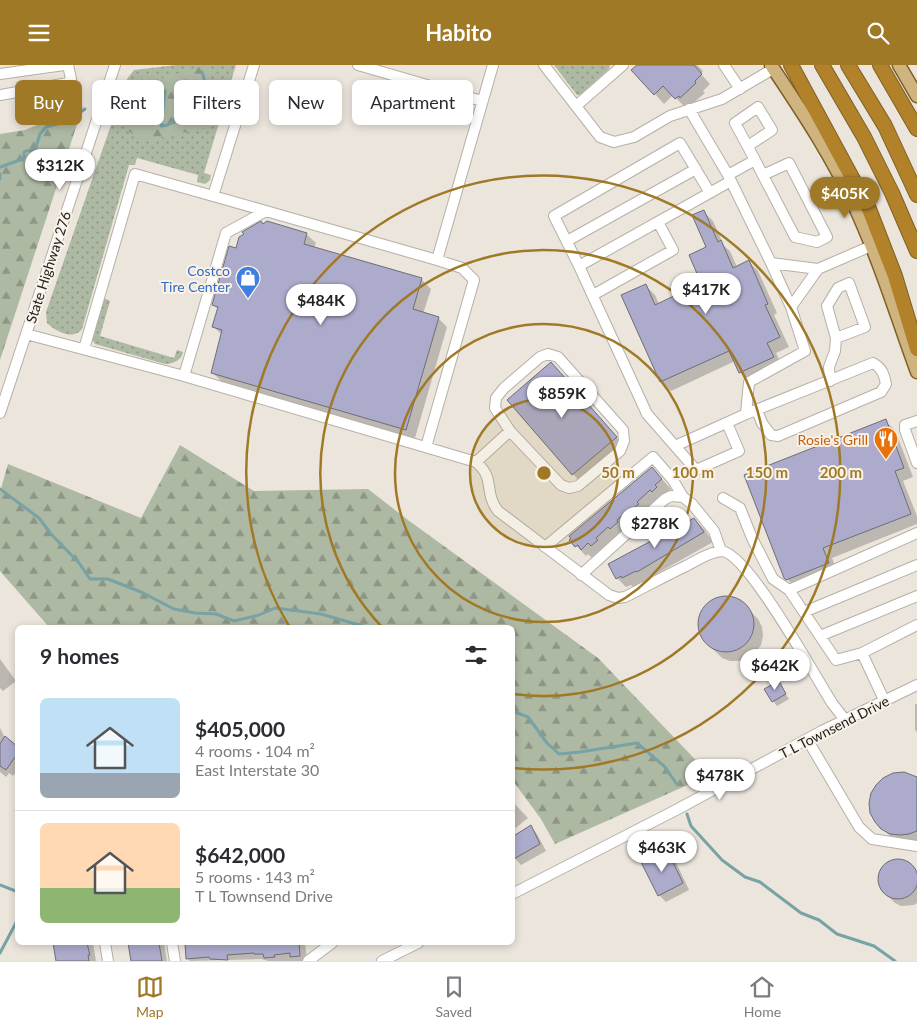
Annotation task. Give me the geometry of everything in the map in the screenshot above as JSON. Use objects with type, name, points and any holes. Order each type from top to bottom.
[{"type":"highway","points":[[791,65],[869,209],[895,276],[917,349]]},
{"type":"highway","points":[[822,65],[864,137],[892,193],[917,251]]},
{"type":"highway","points":[[848,65],[885,127],[917,195]]},
{"type":"highway","points":[[880,65],[917,129]]},
{"type":"main road","points":[[900,65],[917,96]]},
{"type":"main road","points":[[772,67],[819,139],[854,204],[917,372]]},
{"type":"street","points":[[0,74],[64,65]]},
{"type":"street","points":[[0,95],[68,83],[70,79],[68,65]]},
{"type":"street","name":"State Highway 276","points":[[0,413],[115,65]]},
{"type":"street","points":[[214,196],[254,65]]},
{"type":"street","points":[[437,260],[493,65]]},
{"type":"street","points":[[544,65],[600,137],[614,142],[634,137],[670,116],[722,99],[772,67]]},
{"type":"street","points":[[576,106],[623,65]]},
{"type":"street","points":[[724,65],[740,89]]},
{"type":"street","points":[[362,66],[388,69],[482,101]]},
{"type":"street","points":[[689,109],[729,178],[771,263],[791,307],[805,351],[749,382],[746,414]]},
{"type":"street","points":[[710,193],[680,143],[554,216],[580,266],[647,414],[696,470],[739,451],[727,423]]},
{"type":"street","points":[[748,146],[794,237],[817,242],[827,237],[789,163],[763,175]]},
{"type":"street","points":[[580,266],[710,193],[755,160]]},
{"type":"street","points":[[567,241],[696,169]]},
{"type":"street","points":[[84,349],[134,174],[214,196],[462,268],[474,280],[426,447]]},
{"type":"street","points":[[184,376],[226,233],[266,211]]},
{"type":"street","points":[[593,295],[673,250],[658,222]]},
{"type":"street","points":[[771,263],[818,269],[871,246]]},
{"type":"street","points":[[791,307],[818,269]]},
{"type":"street","points":[[830,381],[829,367],[836,351],[836,338],[827,306],[838,288],[849,283],[866,327],[836,338]]},
{"type":"street","points":[[26,334],[184,376],[476,462],[485,469],[489,479],[492,504],[498,511],[581,575],[609,595],[618,598],[624,597],[698,560],[722,551],[730,554],[740,562],[757,583],[832,703],[845,720]]},
{"type":"street","points":[[548,354],[558,357],[624,430],[624,441],[620,451],[578,486],[569,488],[561,485],[510,431],[495,408],[496,398],[504,388],[540,357],[548,354]]},
{"type":"street","points":[[675,446],[746,414],[873,363],[879,366],[886,383],[881,392],[778,436],[771,435],[762,423],[757,410]]},
{"type":"street","points":[[917,421],[905,425],[905,430],[917,463]]},
{"type":"street","points":[[476,462],[510,431]]},
{"type":"street","points":[[546,547],[653,457],[683,497],[692,504],[714,531],[722,551]]},
{"type":"street","points":[[581,575],[665,499],[671,496],[683,497]]},
{"type":"street","points":[[723,498],[740,509],[752,539],[773,579],[789,590],[836,660],[862,653],[917,625]]},
{"type":"street","points":[[789,590],[917,533]]},
{"type":"street","points":[[804,612],[917,565]]},
{"type":"street","points":[[820,636],[917,596]]},
{"type":"street","points":[[862,653],[885,702]]},
{"type":"street","name":"T L Townsend Drive","points":[[515,891],[676,810],[808,739],[917,685]]},
{"type":"street","points":[[808,739],[859,827],[872,839],[917,846]]},
{"type":"street","points":[[105,945],[108,961]]},
{"type":"street","points":[[172,945],[175,961]]},
{"type":"street","points":[[308,961],[329,945]]},
{"type":"street","points":[[382,961],[414,945]]},
{"type":"green space","points":[[176,65],[236,65],[231,80],[174,80],[174,125],[218,125],[204,173],[211,175],[210,180],[205,184],[197,182],[198,175],[137,158],[135,165],[129,165],[82,329],[78,333],[64,334],[47,323],[46,312],[111,125],[164,125],[164,80],[127,80],[134,70]]},
{"type":"green space","points":[[203,65],[210,65],[211,80],[174,80],[174,125],[206,125],[204,128],[144,141],[125,129],[126,125],[164,125],[164,80],[141,80],[143,75],[165,78]]},
{"type":"green space","points":[[554,65],[610,65],[609,69],[580,95],[577,95]]},
{"type":"green space","points":[[37,125],[77,125],[0,360],[0,134],[25,130]]},
{"type":"green space","points":[[104,298],[110,301],[100,336],[174,358],[177,350],[183,352],[181,357],[174,362],[165,364],[95,344],[91,338]]},
{"type":"green space","points":[[180,445],[254,491],[368,489],[598,658],[710,775],[555,844],[541,819],[515,784],[515,625],[47,625],[0,571],[0,492],[8,464],[141,518]]},
{"type":"building","points":[[637,65],[694,65],[702,74],[695,81],[696,83],[680,98],[679,96],[675,99],[663,86],[654,95],[631,70]]},
{"type":"building","points":[[704,210],[718,242],[721,240],[733,268],[749,260],[768,304],[765,305],[780,337],[767,343],[774,357],[739,373],[729,351],[660,382],[621,295],[646,284],[655,305],[701,283],[689,255],[706,247],[692,215]]},
{"type":"building","points":[[261,221],[263,224],[267,221],[307,233],[304,244],[422,278],[413,309],[439,317],[406,430],[211,373],[222,330],[212,327],[218,307],[212,305],[229,246],[236,248],[239,237],[244,234],[242,232]]},
{"type":"building","points":[[551,362],[617,437],[572,475],[507,400]]},
{"type":"building","points":[[886,419],[904,468],[895,471],[911,514],[823,548],[829,563],[786,580],[744,475]]},
{"type":"building","points":[[652,467],[662,479],[655,485],[657,487],[652,492],[650,490],[637,502],[639,504],[617,520],[618,522],[610,529],[608,527],[596,538],[598,540],[591,546],[588,543],[581,550],[578,545],[575,547],[569,540],[571,539],[569,536]]},
{"type":"building","points":[[694,518],[704,532],[637,572],[616,579],[608,564]]},
{"type":"building","points":[[726,596],[737,598],[746,604],[752,613],[754,624],[752,635],[746,644],[737,650],[726,652],[715,650],[706,644],[700,635],[698,624],[700,613],[706,604],[715,598]]},
{"type":"building","points":[[779,681],[786,694],[772,702],[764,689]]},
{"type":"building","points":[[5,736],[15,744],[15,757],[6,770],[0,766],[0,744]]},
{"type":"building","points":[[904,772],[917,777],[917,831],[900,835],[890,834],[881,829],[870,813],[871,793],[883,778],[893,773]]},
{"type":"building","points":[[531,825],[540,844],[515,858],[515,835]]},
{"type":"building","points":[[667,850],[683,883],[658,896],[641,862]]},
{"type":"building","points":[[902,859],[909,862],[915,868],[918,879],[917,887],[909,896],[902,899],[894,899],[887,896],[879,887],[878,875],[881,868],[890,860]]},
{"type":"building","points":[[53,945],[88,945],[90,955],[88,955],[89,961],[56,961]]},
{"type":"building","points":[[128,945],[159,945],[162,961],[131,961]]},
{"type":"building","points":[[185,945],[299,945],[300,956],[290,957],[290,953],[264,958],[263,954],[254,953],[227,955],[228,960],[210,959],[209,957],[186,959]]},
{"type":"waterway","points":[[161,125],[170,124],[183,102],[189,99],[195,89],[205,82],[202,72]]},
{"type":"waterway","points":[[164,90],[164,100]]},
{"type":"waterway","points":[[0,167],[20,160],[24,157],[24,152],[26,151],[35,150],[40,134],[46,127],[68,121],[85,109]]},
{"type":"waterway","points":[[0,174],[0,179]]},
{"type":"waterway","points":[[0,489],[39,518],[51,534],[79,563],[90,579],[108,579],[141,592],[174,609],[216,614],[234,621],[259,615],[275,608],[321,614],[359,625]]},
{"type":"waterway","points":[[515,712],[528,717],[547,743],[559,754],[637,743],[664,766],[676,783]]},
{"type":"waterway","points":[[687,814],[691,826],[722,860],[745,877],[760,882],[801,913],[819,920],[837,934],[874,946],[895,961]]},
{"type":"waterway","points":[[0,885],[15,891]]},
{"type":"waterway","points":[[0,953],[15,925]]},
{"type":"place","name":"Costco Tire Center","points":[[248,299]]},
{"type":"place","name":"Rosie's Grill","points":[[886,460]]}]
